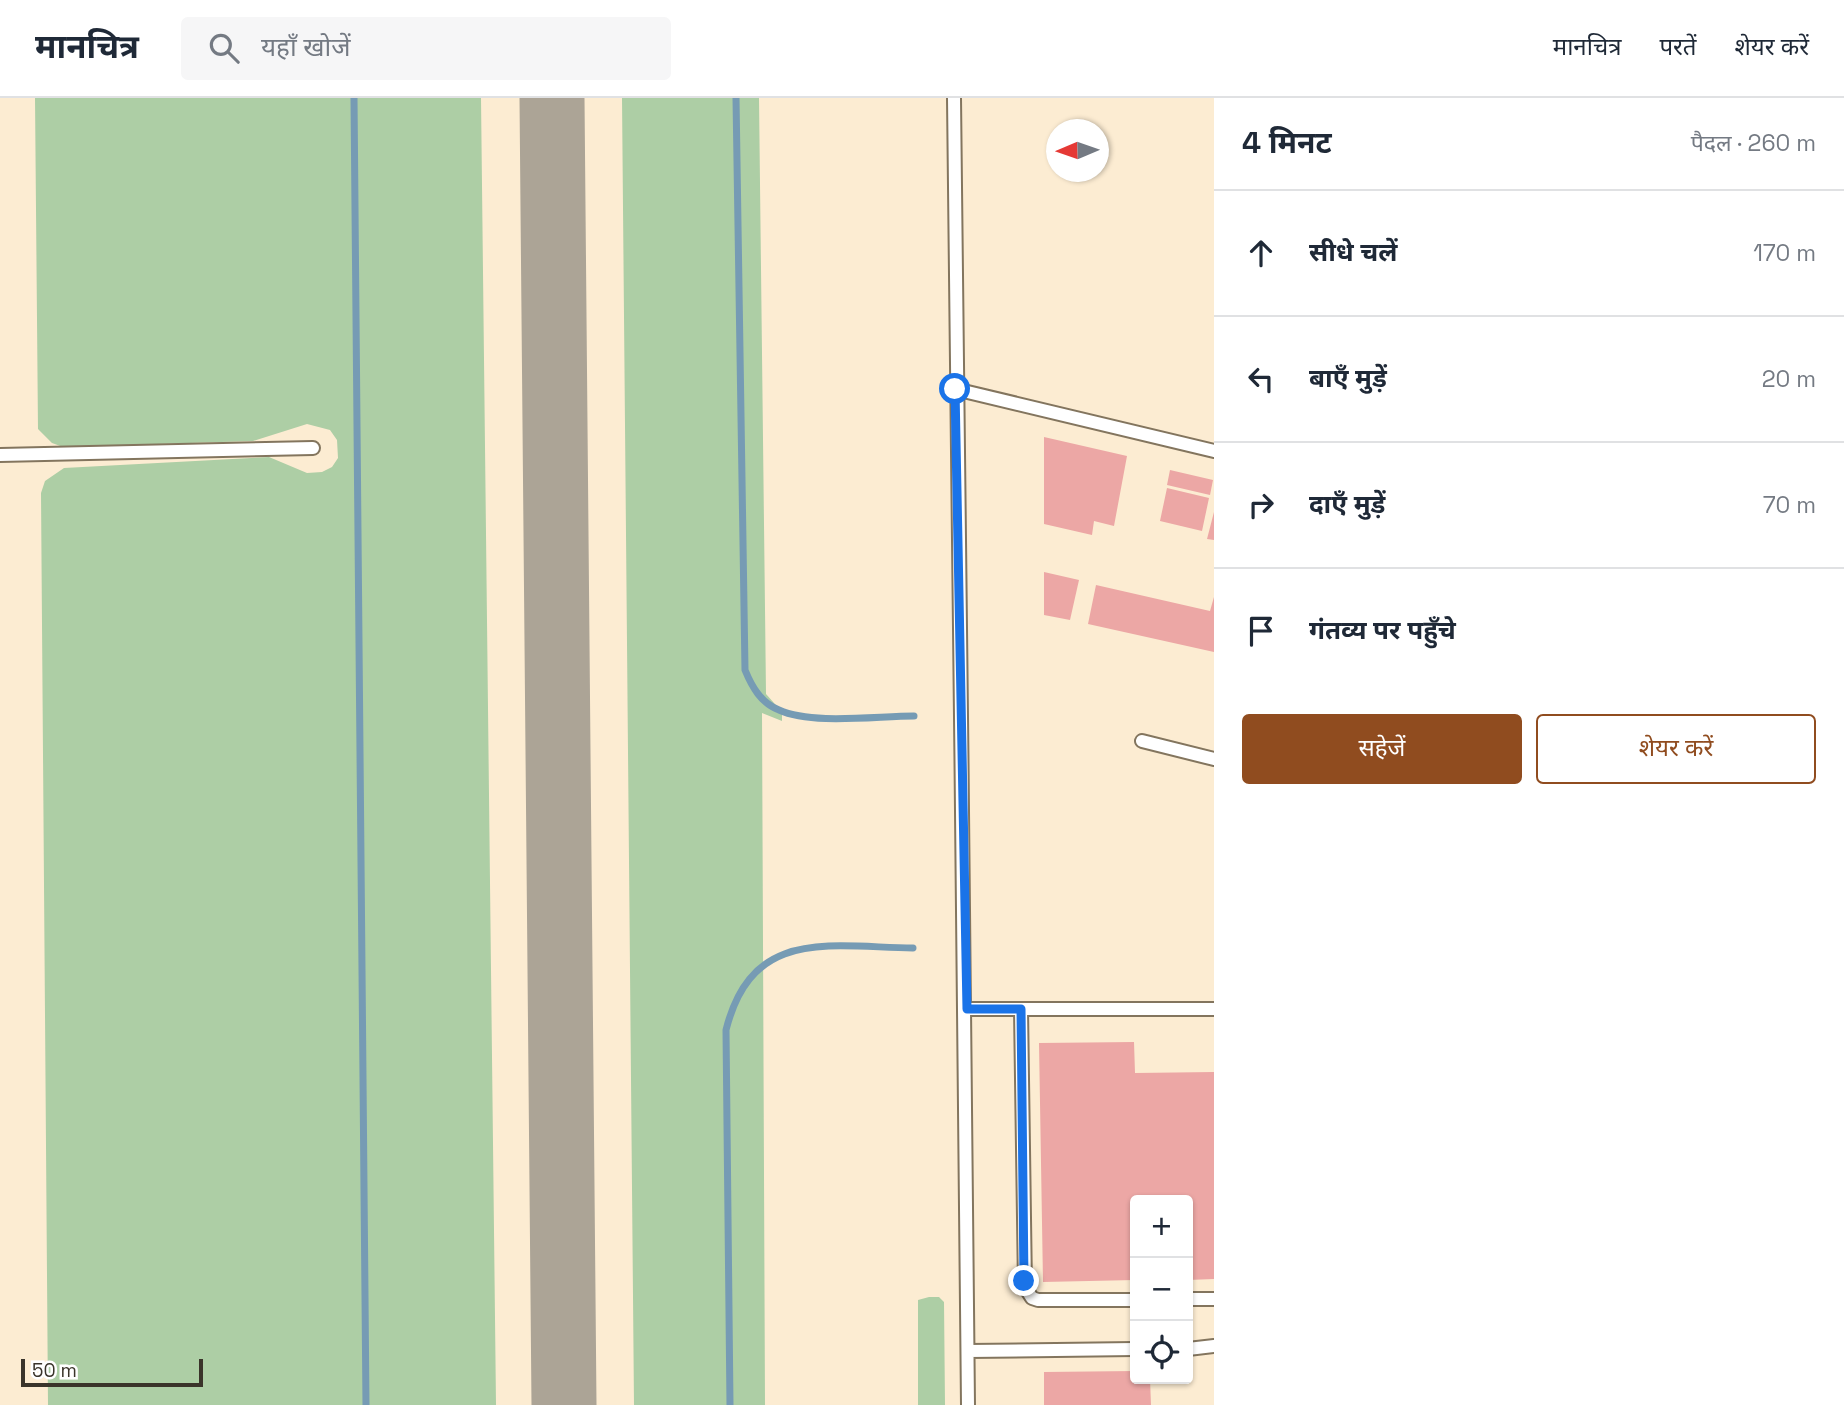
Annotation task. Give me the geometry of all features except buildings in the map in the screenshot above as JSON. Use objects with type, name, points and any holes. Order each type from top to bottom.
[{"type":"lane","points":[[954,98],[955,389],[967,1009],[968,1405]]},
{"type":"lane","points":[[955,389],[1214,451]]},
{"type":"lane","points":[[0,455],[313,448]]},
{"type":"lane","points":[[1142,741],[1214,759]]},
{"type":"lane","points":[[967,1009],[1214,1009]]},
{"type":"lane","points":[[1021,1009],[1026,1287],[1032,1298],[1045,1301],[1130,1300]]},
{"type":"lane","points":[[1193,1299],[1214,1299]]},
{"type":"lane","points":[[1193,1348],[1214,1346]]},
{"type":"lane","points":[[968,1351],[1130,1349]]},
{"type":"shaded area","points":[[0,98],[1214,98],[1214,1405],[0,1405]]},
{"type":"green space","points":[[35,98],[481,98],[496,1405],[48,1405],[41,493],[45,481],[64,468],[269,457],[307,473],[322,472],[332,467],[338,458],[337,440],[330,430],[307,424],[253,441],[63,447],[52,443],[38,429]]},
{"type":"green space","points":[[622,98],[759,98],[766,694],[782,712],[782,721],[762,713],[765,1405],[634,1405]]},
{"type":"green space","points":[[939,1297],[944,1302],[945,1405],[918,1405],[918,1300]]},
{"type":"waterway","points":[[354,98],[366,1405]]},
{"type":"waterway","points":[[736,98],[745,670],[762,699],[793,715],[845,719],[914,716]]},
{"type":"waterway","points":[[730,1405],[726,1030],[738,997],[754,974],[774,959],[798,950],[824,946],[913,948]]},
{"type":"taxiway","points":[[552,98],[564,1405]]},
{"type":"route","points":[[955,389],[967,1009],[1021,1009],[1024,1281]]}]
